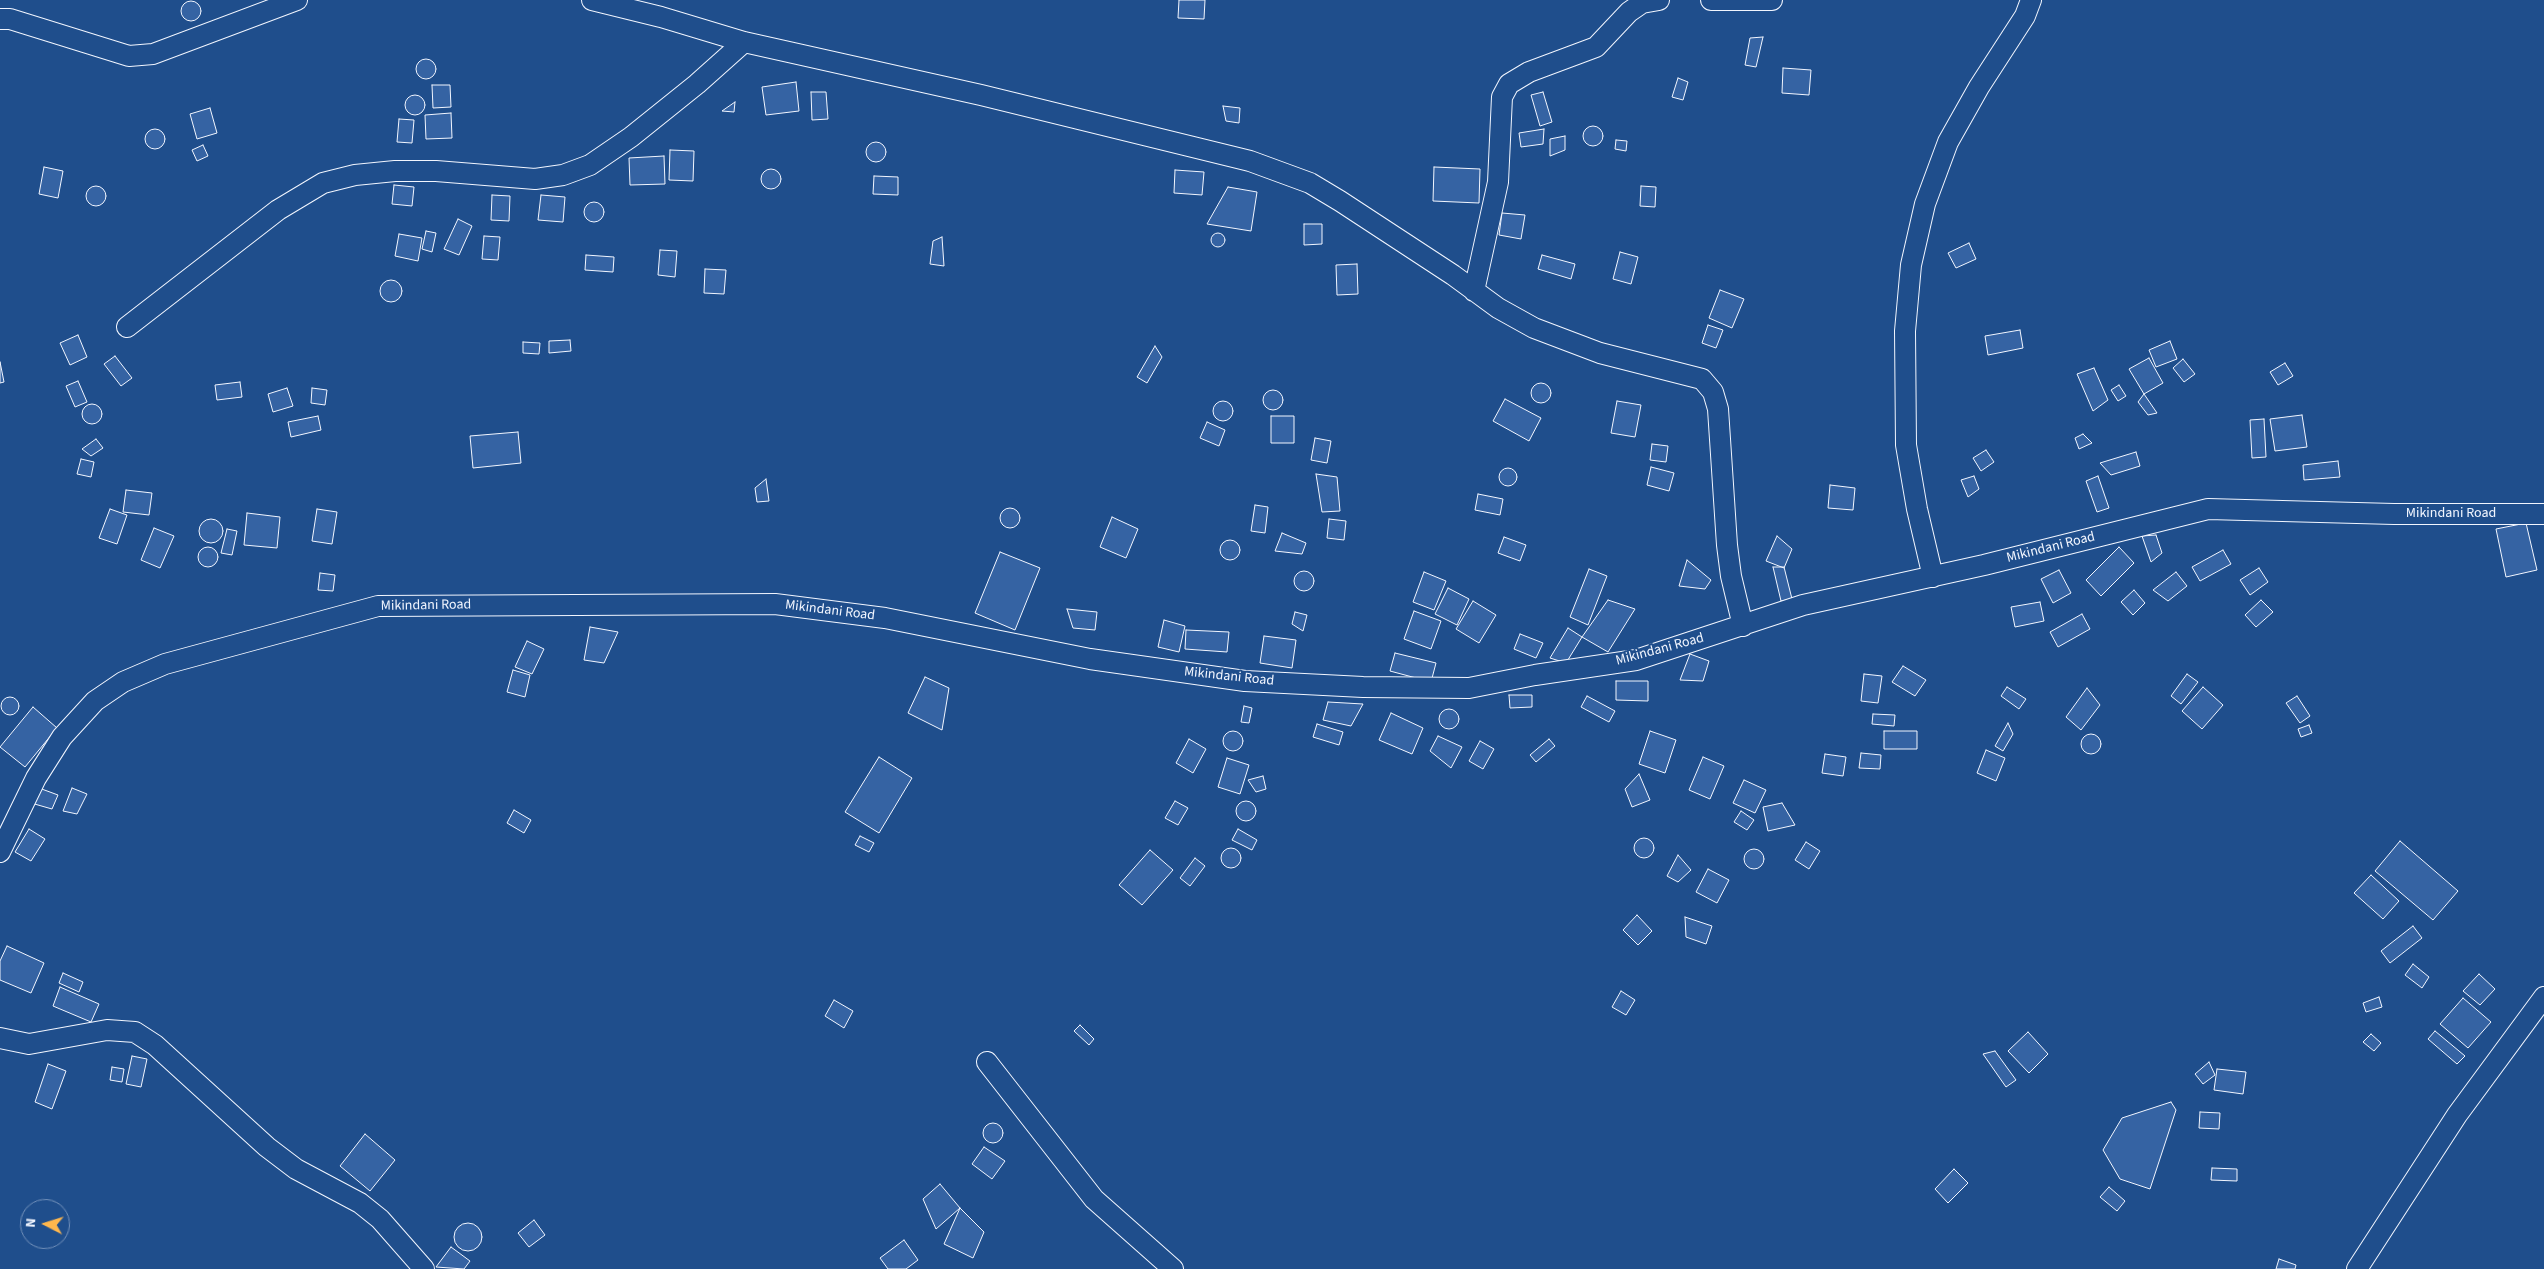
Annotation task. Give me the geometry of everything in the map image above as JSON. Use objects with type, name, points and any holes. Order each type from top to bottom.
[{"type":"street","points":[[0,18],[10,19],[129,56],[153,54],[297,0]]},
{"type":"street","points":[[592,0],[661,17],[744,42],[981,95],[1268,167],[1310,183],[1394,235],[1498,308],[1548,334],[1600,353],[1702,379],[1712,392],[1718,409],[1731,576],[1743,626]]},
{"type":"street","points":[[1474,291],[1498,182],[1502,97],[1509,84],[1529,72],[1596,47],[1629,12],[1642,4],[1659,0]]},
{"type":"street","points":[[1710,0],[1772,0]]},
{"type":"street","points":[[1933,577],[1917,509],[1906,445],[1906,331],[1911,265],[1926,204],[1948,142],[1979,88],[2025,16],[2031,0]]},
{"type":"street","points":[[127,327],[271,216],[323,184],[355,175],[395,171],[436,170],[535,179],[563,175],[590,165],[631,137],[697,84],[744,42]]},
{"type":"street","name":"Mikindani Road","points":[[0,852],[36,778],[62,737],[95,701],[123,682],[165,664],[241,641],[378,606],[775,604],[885,618],[1090,659],[1245,681],[1364,687],[1469,688],[1535,675],[1636,660],[1803,605],[1933,577],[2208,509],[2394,514],[2544,514]]},
{"type":"street","points":[[2357,1269],[2457,1115],[2544,997]]},
{"type":"street","points":[[0,1038],[29,1044],[107,1030],[135,1032],[155,1045],[267,1147],[296,1169],[360,1203],[380,1219],[424,1269]]},
{"type":"street","points":[[987,1062],[1094,1199],[1173,1269]]},
{"type":"building","points":[[1179,0],[1205,0],[1204,19],[1178,18]]},
{"type":"building","points":[[191,1],[198,4],[201,11],[198,18],[191,21],[184,18],[181,11],[184,4]]},
{"type":"building","points":[[1763,37],[1756,67],[1745,65],[1750,38]]},
{"type":"building","points":[[426,59],[433,62],[436,69],[433,76],[426,79],[419,76],[416,69],[419,62]]},
{"type":"building","points":[[1783,68],[1811,70],[1809,95],[1782,93]]},
{"type":"building","points":[[1678,78],[1688,82],[1683,100],[1672,97]]},
{"type":"building","points":[[796,82],[799,111],[766,115],[762,87]]},
{"type":"building","points":[[432,85],[450,85],[451,107],[433,108]]},
{"type":"building","points":[[811,92],[826,92],[828,119],[812,120]]},
{"type":"building","points":[[1543,92],[1552,122],[1540,126],[1531,95]]},
{"type":"building","points":[[415,95],[422,98],[425,105],[422,112],[415,115],[408,112],[405,105],[408,98]]},
{"type":"building","points":[[735,102],[734,112],[722,111]]},
{"type":"building","points":[[1223,106],[1240,108],[1239,123],[1226,121]]},
{"type":"building","points":[[210,108],[217,133],[197,139],[190,114]]},
{"type":"building","points":[[451,113],[452,138],[426,139],[425,115]]},
{"type":"building","points":[[399,119],[414,120],[412,143],[397,142]]},
{"type":"building","points":[[1593,126],[1600,129],[1603,136],[1600,143],[1593,146],[1586,143],[1583,136],[1586,129]]},
{"type":"building","points":[[155,129],[162,132],[165,139],[162,146],[155,149],[148,146],[145,139],[148,132]]},
{"type":"building","points":[[1544,129],[1543,144],[1521,147],[1519,133]]},
{"type":"building","points":[[1565,136],[1565,150],[1550,156],[1550,139]]},
{"type":"building","points":[[1616,140],[1627,141],[1626,151],[1615,149]]},
{"type":"building","points":[[876,142],[883,145],[886,152],[883,159],[876,162],[869,159],[866,152],[869,145]]},
{"type":"building","points":[[203,145],[208,156],[197,161],[192,150]]},
{"type":"building","points":[[670,150],[694,151],[693,181],[669,180]]},
{"type":"building","points":[[664,156],[665,184],[630,185],[629,158]]},
{"type":"building","points":[[44,167],[63,171],[58,198],[39,194]]},
{"type":"building","points":[[1434,167],[1480,169],[1479,203],[1433,201]]},
{"type":"building","points":[[771,169],[778,172],[781,179],[778,186],[771,189],[764,186],[761,179],[764,172]]},
{"type":"building","points":[[1175,170],[1204,172],[1202,195],[1174,193]]},
{"type":"building","points":[[874,176],[898,177],[898,195],[873,194]]},
{"type":"building","points":[[394,185],[414,187],[412,206],[392,204]]},
{"type":"building","points":[[96,186],[103,189],[106,196],[103,203],[96,206],[89,203],[86,196],[89,189]]},
{"type":"building","points":[[1641,186],[1656,187],[1655,207],[1640,206]]},
{"type":"building","points":[[1228,187],[1257,192],[1251,231],[1207,224]]},
{"type":"building","points":[[492,195],[510,196],[509,221],[491,220]]},
{"type":"building","points":[[541,195],[565,197],[563,222],[538,220]]},
{"type":"building","points":[[594,202],[601,205],[604,212],[601,219],[594,222],[587,219],[584,212],[587,205]]},
{"type":"building","points":[[1502,213],[1525,215],[1521,239],[1499,235]]},
{"type":"building","points":[[458,219],[472,226],[459,255],[444,249]]},
{"type":"building","points":[[1304,224],[1322,224],[1322,244],[1304,245]]},
{"type":"building","points":[[426,231],[436,233],[432,252],[422,249]]},
{"type":"building","points":[[1215,233],[1221,233],[1225,240],[1221,247],[1215,247],[1211,243],[1211,237]]},
{"type":"building","points":[[399,234],[422,238],[418,261],[395,256]]},
{"type":"building","points":[[484,236],[500,237],[498,260],[482,259]]},
{"type":"building","points":[[942,237],[944,266],[930,264],[933,241]]},
{"type":"building","points":[[1969,243],[1976,259],[1956,268],[1948,253]]},
{"type":"building","points":[[660,250],[677,251],[675,277],[658,275]]},
{"type":"building","points":[[1620,252],[1638,257],[1631,284],[1613,279]]},
{"type":"building","points":[[586,255],[614,257],[613,272],[585,270]]},
{"type":"building","points":[[1542,255],[1575,264],[1571,279],[1538,269]]},
{"type":"building","points":[[1357,264],[1358,294],[1337,295],[1336,265]]},
{"type":"building","points":[[705,269],[726,270],[724,294],[704,293]]},
{"type":"building","points":[[391,280],[399,283],[402,291],[399,299],[391,302],[383,299],[380,291],[383,283]]},
{"type":"building","points":[[1720,290],[1744,299],[1732,328],[1709,318]]},
{"type":"building","points":[[1708,325],[1723,330],[1716,348],[1702,343]]},
{"type":"building","points":[[2020,330],[2023,348],[1988,355],[1985,336]]},
{"type":"building","points":[[78,335],[87,357],[70,365],[60,343]]},
{"type":"building","points":[[570,340],[571,351],[549,353],[549,341]]},
{"type":"building","points":[[2170,341],[2177,359],[2156,367],[2149,350]]},
{"type":"building","points":[[523,342],[540,343],[539,354],[523,353]]},
{"type":"building","points":[[1155,346],[1162,357],[1147,383],[1137,377]]},
{"type":"building","points":[[115,356],[132,378],[121,386],[104,364]]},
{"type":"building","points":[[2149,358],[2163,383],[2144,394],[2129,369]]},
{"type":"building","points":[[2183,359],[2195,374],[2184,382],[2173,368]]},
{"type":"building","points":[[0,362],[4,382],[0,383]]},
{"type":"building","points":[[2285,363],[2293,376],[2278,385],[2270,372]]},
{"type":"building","points":[[2094,368],[2108,400],[2093,411],[2077,374]]},
{"type":"building","points":[[78,381],[87,402],[75,407],[66,386]]},
{"type":"building","points":[[240,382],[242,397],[217,400],[215,385]]},
{"type":"building","points":[[1541,383],[1548,386],[1551,393],[1548,400],[1541,403],[1534,400],[1531,393],[1534,386]]},
{"type":"building","points":[[2119,385],[2126,396],[2118,401],[2111,390]]},
{"type":"building","points":[[287,388],[293,406],[273,412],[268,394]]},
{"type":"building","points":[[312,388],[327,390],[325,405],[311,403]]},
{"type":"building","points":[[1273,390],[1280,393],[1283,400],[1280,407],[1273,410],[1266,407],[1263,400],[1266,393]]},
{"type":"building","points":[[2144,394],[2157,413],[2148,415],[2138,402]]},
{"type":"building","points":[[1505,399],[1541,418],[1529,441],[1493,421]]},
{"type":"building","points":[[1223,401],[1230,404],[1233,411],[1230,418],[1223,421],[1216,418],[1213,411],[1216,404]]},
{"type":"building","points":[[1617,401],[1641,405],[1635,437],[1611,433]]},
{"type":"building","points":[[92,404],[99,407],[102,414],[99,421],[92,424],[85,421],[82,414],[85,407]]},
{"type":"building","points":[[2302,415],[2307,447],[2275,451],[2270,419]]},
{"type":"building","points":[[318,416],[321,430],[291,437],[288,422]]},
{"type":"building","points":[[1271,416],[1294,416],[1294,443],[1271,443]]},
{"type":"building","points":[[2264,419],[2266,457],[2252,458],[2250,420]]},
{"type":"building","points":[[1207,422],[1225,430],[1219,446],[1200,438]]},
{"type":"building","points":[[518,432],[521,463],[473,468],[470,436]]},
{"type":"building","points":[[2083,434],[2092,443],[2079,449],[2075,438]]},
{"type":"building","points":[[1315,438],[1331,441],[1327,463],[1311,460]]},
{"type":"building","points":[[96,439],[103,448],[91,456],[82,449]]},
{"type":"building","points":[[1652,444],[1668,446],[1666,462],[1650,460]]},
{"type":"building","points":[[1986,450],[1994,462],[1981,471],[1973,458]]},
{"type":"building","points":[[2136,452],[2140,466],[2111,475],[2100,463]]},
{"type":"building","points":[[81,459],[94,462],[91,477],[77,474]]},
{"type":"building","points":[[2338,461],[2340,477],[2304,480],[2303,465]]},
{"type":"building","points":[[1651,467],[1674,473],[1669,491],[1647,485]]},
{"type":"building","points":[[1508,468],[1514,471],[1517,477],[1514,483],[1508,486],[1502,483],[1499,477],[1502,471]]},
{"type":"building","points":[[1316,474],[1337,477],[1340,511],[1322,512]]},
{"type":"building","points":[[1974,476],[1979,489],[1968,497],[1961,480]]},
{"type":"building","points":[[2098,476],[2109,508],[2097,512],[2086,481]]},
{"type":"building","points":[[766,479],[769,501],[757,502],[755,488]]},
{"type":"building","points":[[1830,485],[1855,488],[1853,510],[1828,508]]},
{"type":"building","points":[[126,490],[152,493],[149,515],[123,512]]},
{"type":"building","points":[[1478,494],[1503,499],[1500,515],[1475,510]]},
{"type":"building","points":[[1255,505],[1268,507],[1265,533],[1251,531]]},
{"type":"building","points":[[1010,508],[1017,511],[1020,518],[1017,525],[1010,528],[1003,525],[1000,518],[1003,511]]},
{"type":"building","points":[[110,509],[127,515],[117,544],[99,538]]},
{"type":"building","points":[[317,509],[337,512],[332,544],[312,541]]},
{"type":"building","points":[[247,513],[280,517],[277,548],[244,545]]},
{"type":"building","points":[[1112,517],[1138,529],[1126,558],[1100,547]]},
{"type":"building","points":[[211,519],[220,522],[223,531],[220,540],[211,543],[202,540],[199,531],[202,522]]},
{"type":"building","points":[[1329,519],[1346,521],[1344,540],[1327,538]]},
{"type":"building","points":[[2526,523],[2537,570],[2506,577],[2496,529]]},
{"type":"building","points":[[154,528],[174,536],[160,568],[141,560]]},
{"type":"building","points":[[227,529],[237,531],[232,555],[221,553]]},
{"type":"building","points":[[1282,533],[1306,543],[1302,554],[1275,551]]},
{"type":"building","points":[[2156,535],[2162,553],[2151,562],[2142,536]]},
{"type":"building","points":[[1777,536],[1792,549],[1784,568],[1766,561]]},
{"type":"building","points":[[1504,537],[1526,545],[1520,561],[1498,553]]},
{"type":"building","points":[[1230,540],[1237,543],[1240,550],[1237,557],[1230,560],[1223,557],[1220,550],[1223,543]]},
{"type":"building","points":[[208,547],[215,550],[218,557],[215,564],[208,567],[201,564],[198,557],[201,550]]},
{"type":"building","points":[[2119,547],[2134,563],[2101,596],[2086,580]]},
{"type":"building","points":[[2223,550],[2231,564],[2200,581],[2192,567]]},
{"type":"building","points":[[1000,552],[1040,568],[1015,630],[975,613]]},
{"type":"building","points":[[1687,560],[1711,580],[1705,589],[1679,586]]},
{"type":"building","points":[[1773,567],[1784,567],[1792,599],[1781,601]]},
{"type":"building","points":[[2259,568],[2268,582],[2250,595],[2240,580]]},
{"type":"building","points":[[1589,569],[1607,576],[1588,625],[1570,617]]},
{"type":"building","points":[[2059,570],[2071,593],[2053,603],[2041,579]]},
{"type":"building","points":[[1304,571],[1311,574],[1314,581],[1311,588],[1304,591],[1297,588],[1294,581],[1297,574]]},
{"type":"building","points":[[1424,572],[1446,581],[1434,610],[1413,602]]},
{"type":"building","points":[[2176,572],[2187,586],[2168,601],[2153,590]]},
{"type":"building","points":[[320,573],[335,575],[333,591],[318,590]]},
{"type":"building","points":[[1448,588],[1469,599],[1457,625],[1435,614]]},
{"type":"building","points":[[2134,590],[2145,603],[2133,615],[2121,602]]},
{"type":"building","points":[[1608,600],[1635,609],[1608,652],[1582,637]]},
{"type":"building","points":[[2261,600],[2273,612],[2256,627],[2245,615]]},
{"type":"building","points":[[1473,601],[1496,615],[1479,643],[1456,629]]},
{"type":"building","points":[[2040,602],[2044,621],[2015,627],[2011,607]]},
{"type":"building","points":[[1067,609],[1097,612],[1095,630],[1073,628]]},
{"type":"building","points":[[1414,611],[1441,621],[1431,649],[1404,639]]},
{"type":"building","points":[[1295,612],[1307,615],[1303,631],[1292,624]]},
{"type":"building","points":[[2082,614],[2090,629],[2058,647],[2050,632]]},
{"type":"building","points":[[1164,620],[1185,626],[1179,652],[1158,647]]},
{"type":"building","points":[[590,627],[618,632],[604,663],[584,660]]},
{"type":"building","points":[[1568,628],[1582,637],[1566,663],[1550,658]]},
{"type":"building","points":[[1186,630],[1229,632],[1227,652],[1185,649]]},
{"type":"building","points":[[1520,634],[1543,643],[1536,658],[1514,649]]},
{"type":"building","points":[[1264,636],[1296,640],[1292,668],[1260,663]]},
{"type":"building","points":[[527,641],[544,649],[532,674],[515,667]]},
{"type":"building","points":[[1395,653],[1436,663],[1431,682],[1390,671]]},
{"type":"building","points":[[1690,654],[1709,661],[1703,681],[1680,680]]},
{"type":"building","points":[[1903,666],[1926,680],[1915,696],[1892,682]]},
{"type":"building","points":[[513,670],[530,675],[525,697],[507,692]]},
{"type":"building","points":[[1864,674],[1882,676],[1878,703],[1861,701]]},
{"type":"building","points":[[2187,674],[2198,682],[2181,704],[2171,696]]},
{"type":"building","points":[[925,677],[949,688],[942,730],[908,713]]},
{"type":"building","points":[[1616,681],[1648,681],[1648,701],[1616,700]]},
{"type":"building","points":[[2007,687],[2026,699],[2019,709],[2001,696]]},
{"type":"building","points":[[2203,687],[2223,705],[2202,729],[2182,711]]},
{"type":"building","points":[[2087,688],[2100,705],[2081,730],[2066,717]]},
{"type":"building","points":[[1509,695],[1532,695],[1532,707],[1510,708]]},
{"type":"building","points":[[1587,696],[1615,711],[1609,722],[1581,707]]},
{"type":"building","points":[[2297,696],[2310,716],[2300,723],[2286,703]]},
{"type":"building","points":[[6,697],[14,697],[19,702],[17,713],[6,715],[1,710],[1,702]]},
{"type":"building","points":[[1328,702],[1363,704],[1351,726],[1323,720]]},
{"type":"building","points":[[1244,706],[1252,708],[1249,723],[1241,722]]},
{"type":"building","points":[[33,707],[57,728],[25,767],[0,747]]},
{"type":"building","points":[[1449,709],[1456,712],[1459,719],[1456,726],[1449,729],[1442,726],[1439,719],[1442,712]]},
{"type":"building","points":[[1391,713],[1423,728],[1412,754],[1379,740]]},
{"type":"building","points":[[1873,714],[1895,715],[1894,726],[1872,724]]},
{"type":"building","points":[[2008,723],[2013,734],[2003,751],[1995,746]]},
{"type":"building","points":[[1317,724],[1343,732],[1339,745],[1313,737]]},
{"type":"building","points":[[2309,725],[2312,733],[2301,737],[2298,729]]},
{"type":"building","points":[[1233,731],[1240,734],[1243,741],[1240,748],[1233,751],[1226,748],[1223,741],[1226,734]]},
{"type":"building","points":[[1650,731],[1676,740],[1665,773],[1639,764]]},
{"type":"building","points":[[1884,731],[1917,731],[1917,749],[1884,749]]},
{"type":"building","points":[[2091,734],[2098,737],[2101,744],[2098,751],[2091,754],[2084,751],[2081,744],[2084,737]]},
{"type":"building","points":[[1438,736],[1462,747],[1451,768],[1430,751]]},
{"type":"building","points":[[1189,739],[1206,749],[1193,773],[1176,763]]},
{"type":"building","points":[[1549,739],[1555,746],[1536,762],[1530,755]]},
{"type":"building","points":[[1480,741],[1494,749],[1483,769],[1469,761]]},
{"type":"building","points":[[1986,750],[2005,758],[1996,781],[1977,773]]},
{"type":"building","points":[[1861,753],[1881,755],[1880,769],[1859,768]]},
{"type":"building","points":[[1825,754],[1846,757],[1843,776],[1822,773]]},
{"type":"building","points":[[879,757],[912,778],[879,833],[845,812]]},
{"type":"building","points":[[1703,757],[1724,766],[1710,799],[1689,790]]},
{"type":"building","points":[[1227,758],[1249,765],[1240,794],[1218,787]]},
{"type":"building","points":[[1639,774],[1650,800],[1632,807],[1625,789]]},
{"type":"building","points":[[1263,776],[1266,789],[1256,792],[1248,780]]},
{"type":"building","points":[[1744,780],[1766,790],[1755,813],[1733,803]]},
{"type":"building","points":[[39,788],[58,795],[52,809],[31,803]]},
{"type":"building","points":[[72,788],[87,794],[77,814],[63,811]]},
{"type":"building","points":[[1175,801],[1188,808],[1178,825],[1165,818]]},
{"type":"building","points":[[1246,801],[1253,804],[1256,811],[1253,818],[1246,821],[1239,818],[1236,811],[1239,804]]},
{"type":"building","points":[[1782,803],[1795,825],[1768,831],[1763,807]]},
{"type":"building","points":[[514,810],[531,820],[524,833],[507,823]]},
{"type":"building","points":[[1741,811],[1754,820],[1747,830],[1734,822]]},
{"type":"building","points":[[29,829],[45,839],[31,861],[15,852]]},
{"type":"building","points":[[1238,829],[1257,840],[1252,850],[1232,840]]},
{"type":"building","points":[[860,836],[874,843],[869,852],[855,845]]},
{"type":"building","points":[[1644,838],[1651,841],[1654,848],[1651,855],[1644,858],[1637,855],[1634,848],[1637,841]]},
{"type":"building","points":[[2400,841],[2458,891],[2433,920],[2375,871]]},
{"type":"building","points":[[1806,842],[1820,851],[1809,869],[1795,860]]},
{"type":"building","points":[[1231,848],[1238,851],[1241,858],[1238,865],[1231,868],[1224,865],[1221,858],[1224,851]]},
{"type":"building","points":[[1754,849],[1761,852],[1764,859],[1761,866],[1754,869],[1747,866],[1744,859],[1747,852]]},
{"type":"building","points":[[1150,850],[1173,870],[1142,905],[1119,885]]},
{"type":"building","points":[[1678,855],[1691,870],[1678,882],[1667,876]]},
{"type":"building","points":[[1195,858],[1205,866],[1190,886],[1180,878]]},
{"type":"building","points":[[1708,869],[1729,880],[1717,903],[1696,892]]},
{"type":"building","points":[[2371,875],[2399,901],[2383,919],[2354,893]]},
{"type":"building","points":[[1637,915],[1652,931],[1638,945],[1623,930]]},
{"type":"building","points":[[1685,917],[1712,926],[1706,944],[1686,937]]},
{"type":"building","points":[[2413,926],[2422,938],[2390,963],[2381,951]]},
{"type":"building","points":[[7,946],[44,963],[31,993],[0,980],[0,961]]},
{"type":"building","points":[[2413,964],[2429,977],[2422,988],[2405,975]]},
{"type":"building","points":[[63,973],[83,982],[79,992],[59,983]]},
{"type":"building","points":[[2479,974],[2495,989],[2480,1005],[2463,991]]},
{"type":"building","points":[[60,987],[99,1004],[91,1022],[53,1006]]},
{"type":"building","points":[[1621,991],[1635,1000],[1626,1015],[1612,1007]]},
{"type":"building","points":[[2379,997],[2382,1007],[2366,1012],[2363,1003]]},
{"type":"building","points":[[2463,998],[2491,1022],[2468,1048],[2440,1024]]},
{"type":"building","points":[[834,1000],[853,1011],[844,1028],[825,1016]]},
{"type":"building","points":[[1080,1025],[1094,1039],[1089,1045],[1074,1031]]},
{"type":"building","points":[[2435,1031],[2465,1056],[2457,1064],[2428,1039]]},
{"type":"building","points":[[2028,1032],[2048,1054],[2029,1073],[2008,1051]]},
{"type":"building","points":[[2371,1034],[2381,1043],[2374,1051],[2363,1042]]},
{"type":"building","points":[[1995,1051],[2016,1080],[2006,1087],[1983,1054]]},
{"type":"building","points":[[132,1056],[147,1059],[141,1087],[126,1084]]},
{"type":"building","points":[[2209,1062],[2215,1075],[2203,1084],[2195,1074]]},
{"type":"building","points":[[48,1064],[66,1071],[52,1109],[35,1102]]},
{"type":"building","points":[[112,1067],[124,1069],[122,1082],[110,1080]]},
{"type":"building","points":[[2217,1069],[2246,1072],[2243,1094],[2214,1090]]},
{"type":"building","points":[[2171,1102],[2176,1110],[2150,1189],[2120,1179],[2103,1150],[2122,1118]]},
{"type":"building","points":[[2200,1112],[2220,1113],[2219,1129],[2199,1128]]},
{"type":"building","points":[[993,1123],[1000,1126],[1003,1133],[1000,1140],[993,1143],[986,1140],[983,1133],[986,1126]]},
{"type":"building","points":[[365,1134],[395,1160],[370,1191],[340,1166]]},
{"type":"building","points":[[984,1147],[1005,1161],[992,1179],[972,1164]]},
{"type":"building","points":[[2212,1168],[2237,1169],[2237,1181],[2211,1180]]},
{"type":"building","points":[[1954,1169],[1968,1183],[1948,1203],[1935,1189]]},
{"type":"building","points":[[940,1184],[960,1208],[936,1229],[923,1199]]},
{"type":"building","points":[[2109,1187],[2125,1201],[2117,1211],[2100,1197]]},
{"type":"building","points":[[960,1208],[984,1232],[973,1258],[944,1244]]},
{"type":"building","points":[[534,1220],[545,1235],[529,1247],[518,1233]]},
{"type":"building","points":[[468,1223],[478,1227],[482,1237],[478,1247],[468,1251],[458,1247],[454,1237],[458,1227]]},
{"type":"building","points":[[904,1240],[918,1260],[906,1269],[888,1269],[880,1258]]},
{"type":"building","points":[[451,1247],[470,1261],[464,1269],[436,1267]]},
{"type":"building","points":[[2279,1259],[2296,1265],[2295,1269],[2276,1269]]}]
